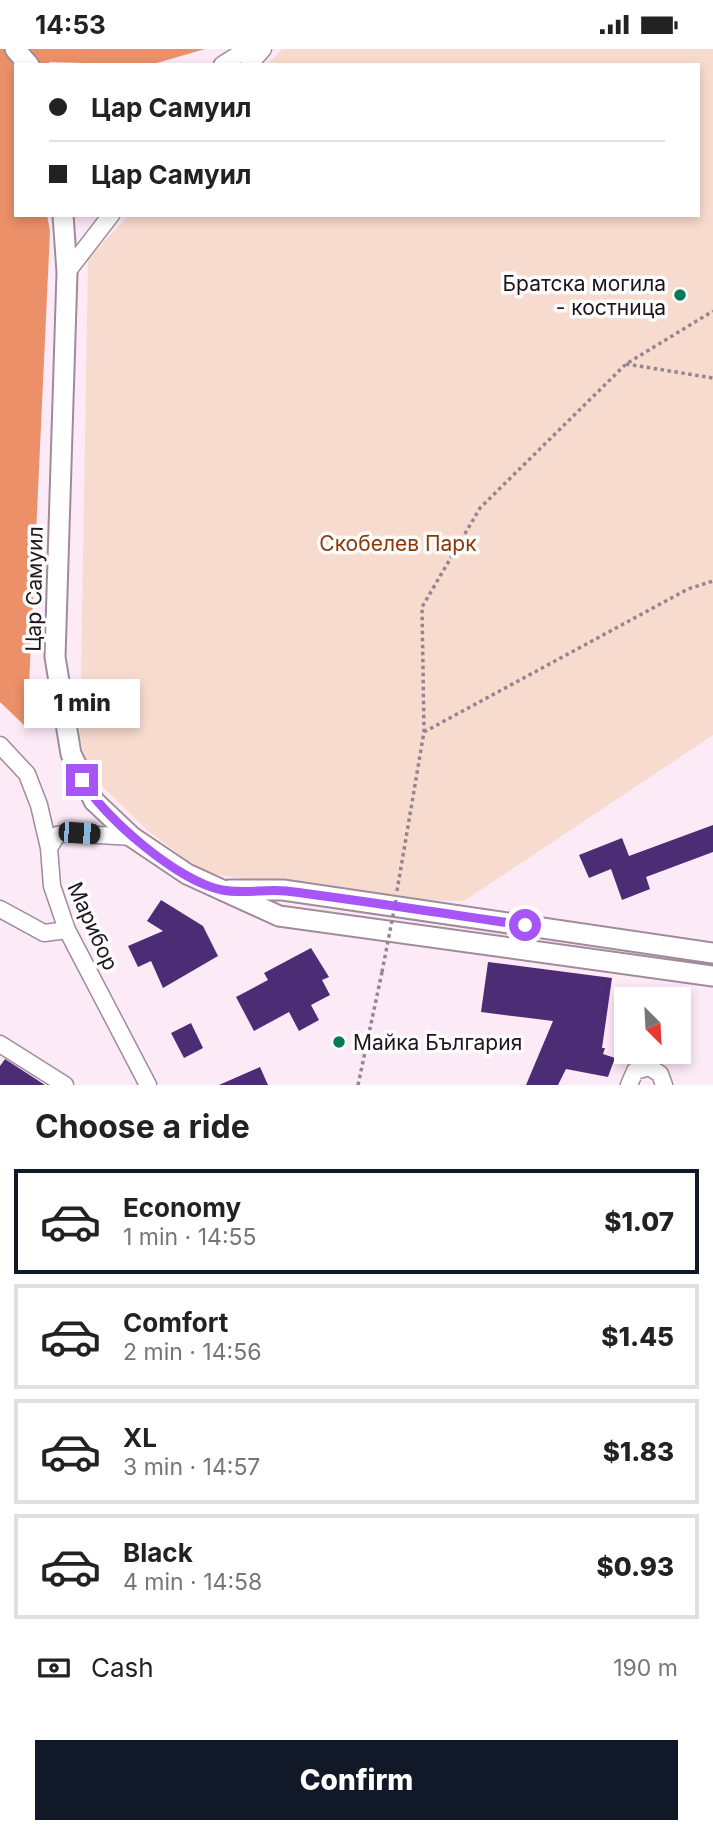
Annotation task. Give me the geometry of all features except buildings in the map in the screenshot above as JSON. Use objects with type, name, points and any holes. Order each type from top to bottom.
[{"type":"street","points":[[15,49],[27,63]]},
{"type":"street","points":[[225,63],[247,49]]},
{"type":"street","points":[[251,63],[264,49]]},
{"type":"street","name":"Цар Самуил","points":[[63,217],[67,272],[55,618],[57,678],[71,754],[94,801],[132,837],[187,874],[279,916],[713,976]]},
{"type":"street","points":[[67,272],[109,217]]},
{"type":"street","name":"Марибор","points":[[0,745],[27,774],[39,805],[49,848],[49,875],[67,930],[148,1085]]},
{"type":"street","points":[[49,848],[57,835],[66,833],[132,837]]},
{"type":"street","name":"Цар Самуил","points":[[221,890],[283,891],[713,953]]},
{"type":"street","points":[[0,909],[44,933],[67,930]]},
{"type":"street","points":[[0,1044],[65,1085]]},
{"type":"street","points":[[629,1085],[635,1071],[649,1067],[660,1073],[664,1085]]},
{"type":"path","points":[[358,1085],[396,900],[424,732],[422,607],[480,508],[626,364],[713,311]]},
{"type":"path","points":[[626,364],[713,378]]},
{"type":"path","points":[[424,732],[688,589],[713,581]]},
{"type":"green space","name":"Скобелев Парк","points":[[282,49],[713,49],[713,735],[464,901],[356,898],[203,872],[148,831],[103,787],[86,764],[80,736],[88,259],[127,217],[700,217],[700,63],[269,63]]},
{"type":"shaded area","points":[[0,49],[205,49],[157,63],[14,63],[14,217],[47,217],[50,231],[27,728],[0,702]]},
{"type":"place","name":"Братска могила - костница","points":[[680,295]]},
{"type":"place","name":"Майка България","points":[[339,1042]]},
{"type":"route","points":[[82,780],[94,801],[132,837],[187,874],[221,890],[283,891],[525,925]]}]
